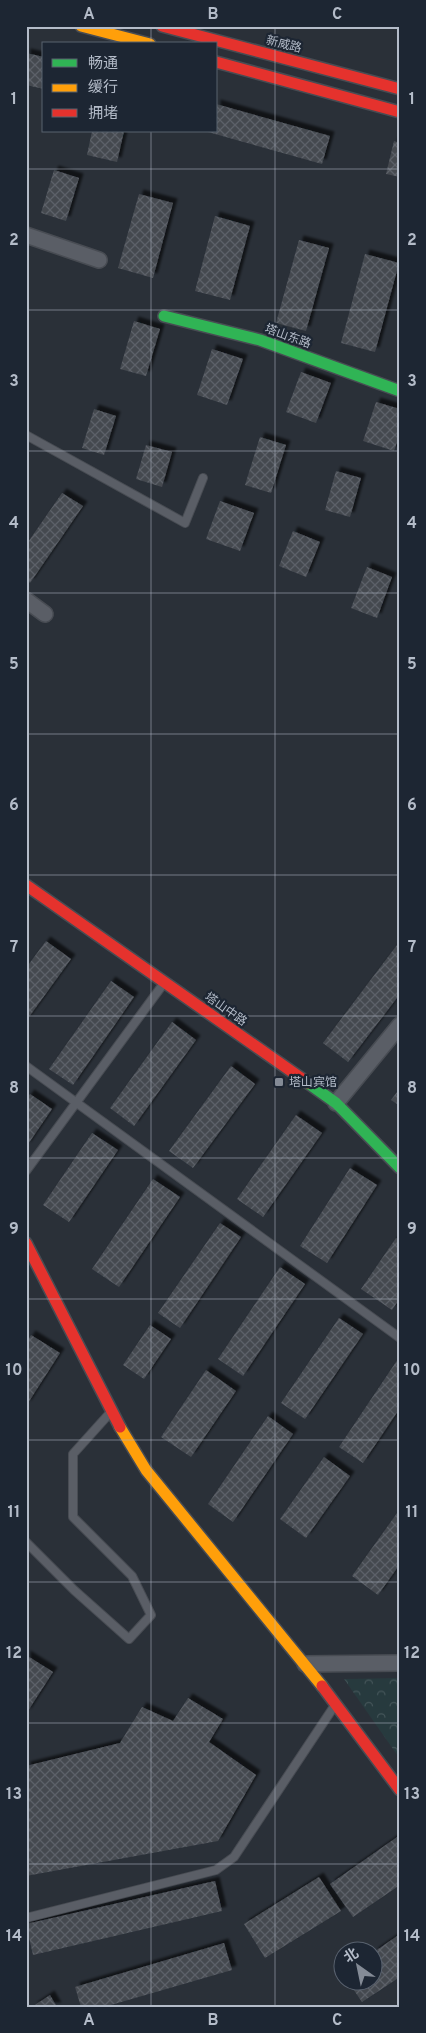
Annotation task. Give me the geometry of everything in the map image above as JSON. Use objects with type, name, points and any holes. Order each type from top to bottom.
[{"type":"street","points":[[81,26],[142,42]]},
{"type":"street","name":"新威路","points":[[162,26],[400,89]]},
{"type":"street","points":[[218,63],[400,112]]},
{"type":"street","points":[[347,74],[400,76]]},
{"type":"street","points":[[26,234],[99,260]]},
{"type":"street","name":"塔山东路","points":[[164,316],[260,340],[400,391]]},
{"type":"street","points":[[26,600],[45,614]]},
{"type":"street","name":"塔山中路","points":[[26,885],[336,1103],[400,1168]]},
{"type":"street","points":[[336,1103],[400,1025]]},
{"type":"street","points":[[26,1243],[111,1412],[146,1470],[336,1703],[400,1790]]},
{"type":"street","points":[[305,1664],[400,1663]]},
{"type":"lane","points":[[26,435],[185,523],[203,478]]},
{"type":"lane","points":[[26,1171],[164,982]]},
{"type":"lane","points":[[26,1066],[400,1338]]},
{"type":"lane","points":[[26,1542],[74,1590],[130,1640],[151,1615],[132,1576],[73,1517],[73,1454],[111,1412]]},
{"type":"lane","points":[[26,1918],[216,1870],[234,1857],[336,1703]]},
{"type":"green space","points":[[400,1678],[400,1759],[344,1679]]},
{"type":"building","points":[[26,53],[42,57],[42,89],[26,85]]},
{"type":"building","points":[[218,105],[330,136],[322,164],[208,132],[218,132]]},
{"type":"building","points":[[92,132],[124,132],[117,162],[87,155]]},
{"type":"building","points":[[394,141],[400,143],[400,177],[386,174]]},
{"type":"building","points":[[54,170],[79,178],[66,221],[41,213]]},
{"type":"building","points":[[139,194],[173,203],[153,278],[118,268]]},
{"type":"building","points":[[215,216],[250,226],[230,300],[195,291]]},
{"type":"building","points":[[299,240],[329,248],[306,331],[276,323]]},
{"type":"building","points":[[365,254],[399,263],[375,352],[341,343]]},
{"type":"building","points":[[134,321],[160,329],[146,376],[120,369]]},
{"type":"building","points":[[212,349],[243,359],[227,405],[197,395]]},
{"type":"building","points":[[301,372],[331,383],[316,423],[286,412]]},
{"type":"building","points":[[376,402],[400,409],[400,433],[394,451],[363,441]]},
{"type":"building","points":[[94,409],[116,416],[104,455],[82,448]]},
{"type":"building","points":[[260,437],[286,445],[271,493],[245,485]]},
{"type":"building","points":[[146,445],[172,452],[162,487],[136,479]]},
{"type":"building","points":[[336,471],[361,478],[350,517],[325,510]]},
{"type":"building","points":[[62,493],[83,506],[30,583],[26,580],[26,545]]},
{"type":"building","points":[[220,501],[254,513],[240,551],[206,539]]},
{"type":"building","points":[[293,531],[320,542],[306,577],[279,566]]},
{"type":"building","points":[[367,567],[392,577],[377,618],[351,608]]},
{"type":"building","points":[[46,941],[71,959],[26,1021],[26,968]]},
{"type":"building","points":[[400,941],[400,994],[348,1062],[323,1043]]},
{"type":"building","points":[[111,981],[134,997],[73,1085],[49,1069]]},
{"type":"building","points":[[172,1022],[196,1040],[134,1126],[110,1108]]},
{"type":"building","points":[[231,1066],[255,1084],[193,1168],[169,1151]]},
{"type":"building","points":[[400,1088],[400,1106],[391,1100]]},
{"type":"building","points":[[30,1094],[52,1109],[26,1147],[26,1099]]},
{"type":"building","points":[[296,1115],[322,1133],[263,1217],[237,1199]]},
{"type":"building","points":[[92,1133],[118,1150],[69,1222],[43,1205]]},
{"type":"building","points":[[350,1168],[377,1185],[327,1263],[300,1246]]},
{"type":"building","points":[[153,1179],[180,1197],[119,1287],[92,1269]]},
{"type":"building","points":[[220,1223],[241,1237],[180,1328],[158,1313]]},
{"type":"building","points":[[396,1238],[400,1240],[400,1298],[392,1310],[361,1289]]},
{"type":"building","points":[[280,1267],[305,1284],[243,1376],[218,1359]]},
{"type":"building","points":[[339,1318],[363,1334],[305,1419],[281,1403]]},
{"type":"building","points":[[150,1325],[171,1339],[144,1379],[123,1365]]},
{"type":"building","points":[[31,1335],[60,1353],[26,1406],[26,1343]]},
{"type":"building","points":[[398,1359],[400,1408],[363,1463],[339,1447]]},
{"type":"building","points":[[206,1370],[236,1391],[191,1457],[161,1437]]},
{"type":"building","points":[[268,1416],[293,1434],[233,1522],[208,1504]]},
{"type":"building","points":[[324,1457],[350,1476],[306,1538],[280,1519]]},
{"type":"building","points":[[400,1509],[400,1564],[378,1595],[352,1576]]},
{"type":"building","points":[[26,1655],[53,1672],[26,1714]]},
{"type":"building","points":[[188,1698],[223,1719],[209,1742],[256,1775],[218,1841],[26,1876],[26,1766],[120,1743],[142,1707],[173,1721]]},
{"type":"building","points":[[400,1835],[400,1885],[353,1917],[330,1884]]},
{"type":"building","points":[[319,1877],[341,1911],[265,1958],[244,1924]]},
{"type":"building","points":[[215,1881],[222,1911],[33,1955],[26,1924]]},
{"type":"building","points":[[400,1934],[400,1977],[384,1988],[384,1945]]},
{"type":"building","points":[[224,1943],[232,1970],[104,2007],[81,2007],[75,1987]]},
{"type":"building","points":[[354,1990],[380,1990],[362,2002]]},
{"type":"building","points":[[50,1995],[57,2007],[32,2007]]},
{"type":"traffic: fast","points":[[164,316],[260,340],[400,391]]},
{"type":"traffic: fast","points":[[308,1083],[336,1103],[400,1168]]},
{"type":"traffic: slow","points":[[81,26],[142,42]]},
{"type":"traffic: slow","points":[[120,1427],[146,1470],[322,1686]]},
{"type":"traffic: jam","points":[[162,26],[400,89]]},
{"type":"traffic: jam","points":[[218,63],[400,112]]},
{"type":"traffic: jam","points":[[26,885],[308,1083]]},
{"type":"traffic: jam","points":[[26,1243],[120,1427]]},
{"type":"traffic: jam","points":[[322,1686],[400,1790]]},
{"type":"place","name":"塔山宾馆","points":[[279,1082]]}]
